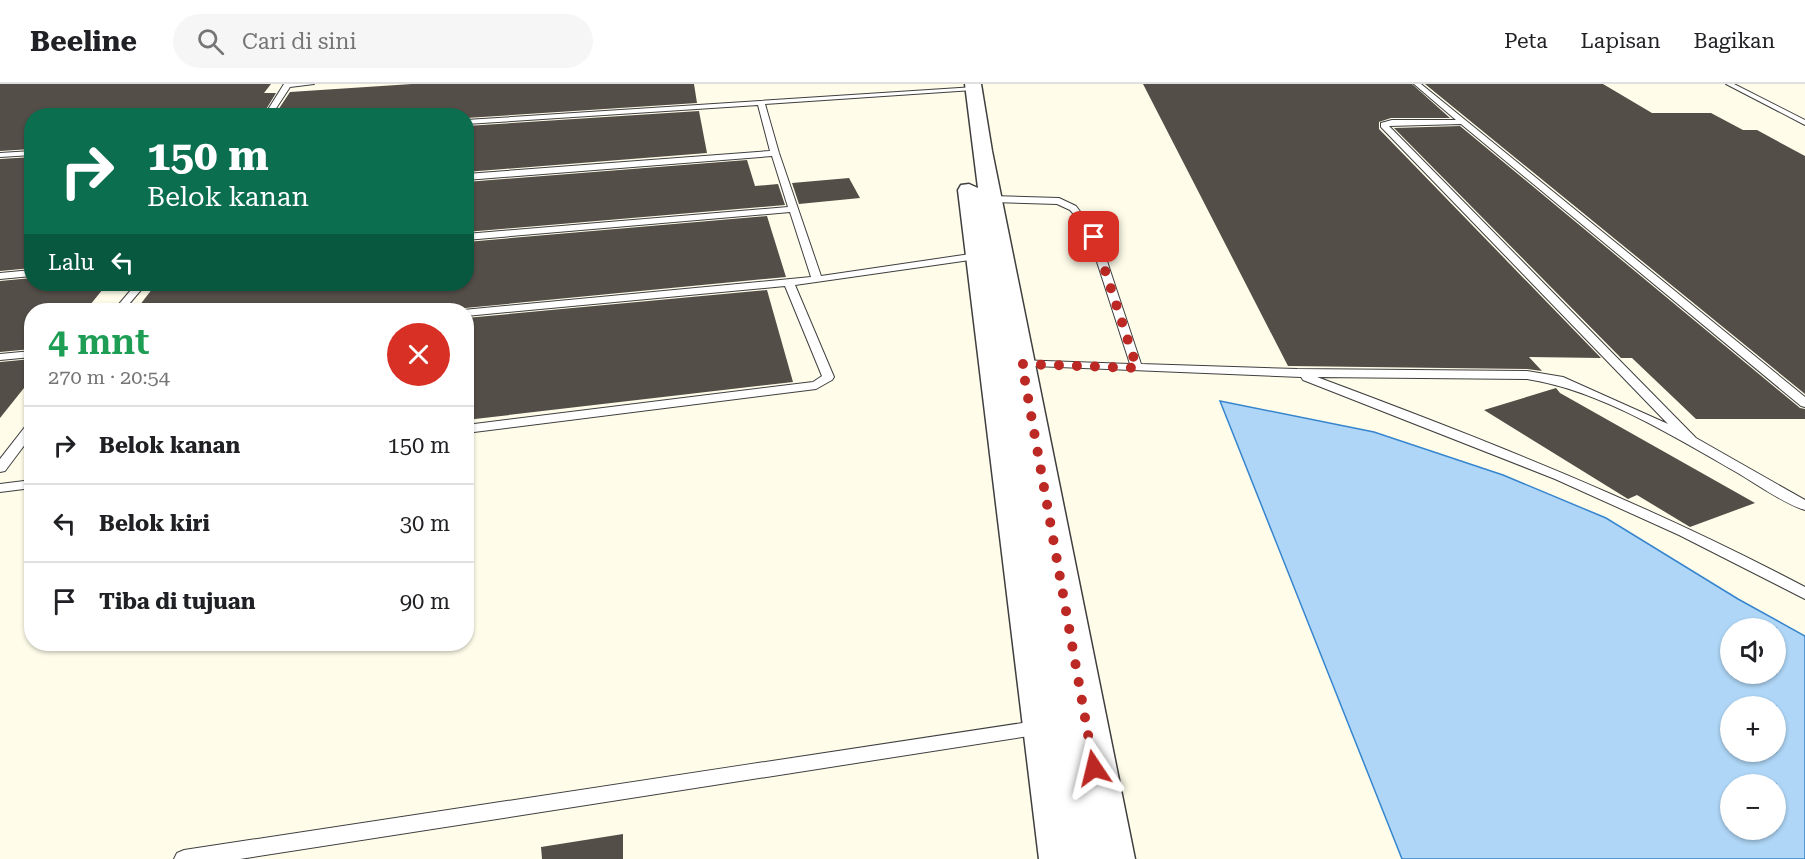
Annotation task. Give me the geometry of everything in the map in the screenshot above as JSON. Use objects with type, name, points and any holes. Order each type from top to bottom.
[{"type":"street","points":[[965,86],[991,199],[1044,726],[1064,859]]},
{"type":"street","points":[[965,86],[977,256],[1008,363],[1086,722],[1110,859]]},
{"type":"lane","points":[[272,108],[288,85],[310,84]]},
{"type":"lane","points":[[1417,84],[1805,403]]},
{"type":"lane","points":[[1729,84],[1805,123]]},
{"type":"lane","points":[[474,121],[761,102],[893,88],[965,86]]},
{"type":"lane","points":[[761,102],[775,153],[817,280]]},
{"type":"lane","points":[[1462,122],[1392,122],[1384,125],[1691,441]]},
{"type":"lane","points":[[474,176],[775,153]]},
{"type":"lane","points":[[0,155],[24,154]]},
{"type":"lane","points":[[991,199],[1059,201],[1073,208],[1080,216],[1094,237],[1137,368]]},
{"type":"lane","points":[[474,236],[794,209]]},
{"type":"lane","points":[[474,312],[817,280],[977,256]]},
{"type":"lane","points":[[0,276],[24,274]]},
{"type":"lane","points":[[474,428],[816,384],[828,377],[789,283]]},
{"type":"lane","points":[[125,303],[135,291]]},
{"type":"lane","points":[[0,357],[24,355]]},
{"type":"lane","points":[[1008,363],[1296,374],[1527,375],[1559,380],[1625,408],[1691,441],[1805,506]]},
{"type":"lane","points":[[1296,374],[1579,483],[1745,561],[1805,594]]},
{"type":"lane","points":[[0,468],[24,436]]},
{"type":"lane","points":[[0,488],[24,485]]},
{"type":"lane","points":[[184,859],[1044,726],[1086,722]]},
{"type":"water","points":[[1220,401],[1374,432],[1503,475],[1606,518],[1772,618],[1720,618],[1720,684],[1786,684],[1786,626],[1805,636],[1805,859],[1402,859]]},
{"type":"building","points":[[0,84],[271,84],[264,93],[276,93],[267,108],[24,108],[24,150],[0,151]]},
{"type":"building","points":[[412,84],[694,84],[697,103],[474,117],[474,108],[279,108],[290,92]]},
{"type":"building","points":[[1143,84],[1412,84],[1450,118],[1391,118],[1379,122],[1379,129],[1601,358],[1529,357],[1542,371],[1288,366]]},
{"type":"building","points":[[1425,84],[1603,84],[1652,113],[1711,113],[1743,130],[1757,130],[1805,156],[1805,394]]},
{"type":"building","points":[[699,111],[707,153],[474,171],[474,125]]},
{"type":"building","points":[[1460,126],[1800,408],[1805,409],[1805,419],[1696,419],[1632,358],[1621,358],[1394,128]]},
{"type":"building","points":[[24,158],[24,269],[0,271],[0,159]]},
{"type":"building","points":[[747,160],[755,186],[778,184],[785,205],[474,231],[474,181]]},
{"type":"building","points":[[849,178],[860,198],[799,204],[792,183]]},
{"type":"building","points":[[767,216],[786,277],[474,307],[474,303],[141,303],[151,291],[474,291],[474,241]]},
{"type":"building","points":[[24,279],[24,291],[101,291],[92,303],[24,303],[24,350],[0,352],[0,281]]},
{"type":"building","points":[[767,290],[793,382],[474,419],[474,317]]},
{"type":"building","points":[[24,360],[24,388],[0,418],[0,362]]},
{"type":"building","points":[[1556,388],[1560,393],[1755,503],[1690,527],[1637,495],[1628,499],[1484,410]]},
{"type":"building","points":[[623,834],[623,859],[542,859],[541,847]]},
{"type":"route","points":[[1094,237],[1137,368],[1022,364],[1094,768]]}]
